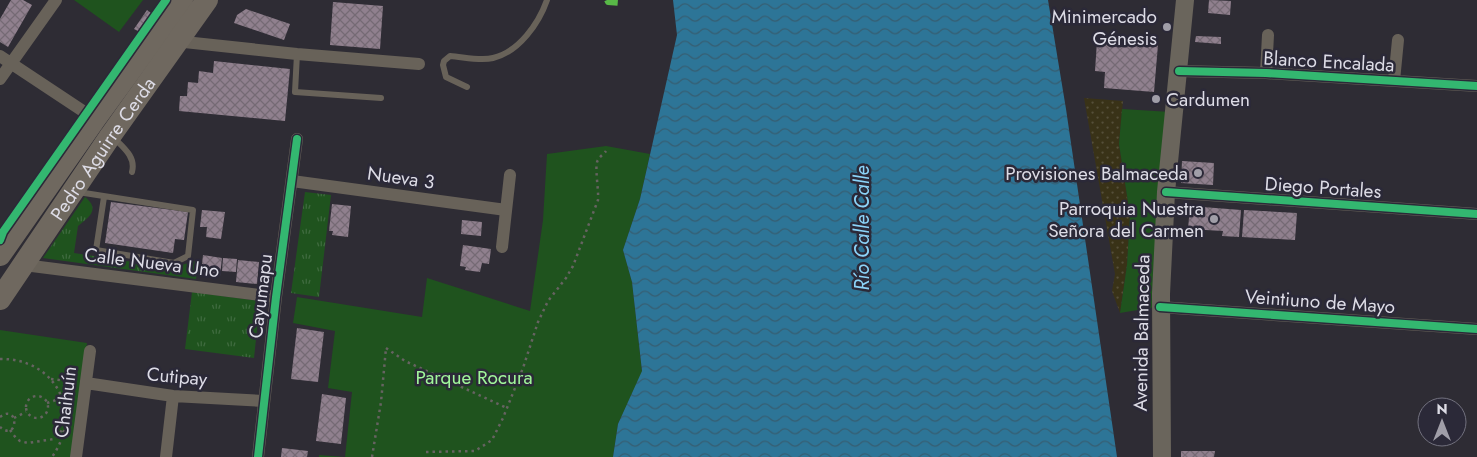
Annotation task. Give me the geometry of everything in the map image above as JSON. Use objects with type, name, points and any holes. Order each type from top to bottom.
[{"type":"highway","name":"Pedro Aguirre Cerda","points":[[0,299],[72,191],[155,37],[182,0]]},
{"type":"highway","name":"Pedro Aguirre Cerda","points":[[0,255],[103,134],[124,116],[207,0]]},
{"type":"main road","name":"Avenida Balmaceda","points":[[1162,457],[1160,307],[1166,192],[1185,0]]},
{"type":"street","points":[[0,78],[56,0]]},
{"type":"street","points":[[1266,73],[1268,35]]},
{"type":"street","points":[[155,37],[297,54],[419,64]]},
{"type":"street","points":[[1394,81],[1398,40]]},
{"type":"street","points":[[0,56],[103,134]]},
{"type":"street","name":"Blanco Encalada","points":[[1179,71],[1266,73],[1477,86]]},
{"type":"street","name":"Cayumapu","points":[[258,457],[276,297],[297,139]]},
{"type":"street","points":[[502,247],[510,175]]},
{"type":"street","name":"Nueva 3","points":[[292,181],[506,210]]},
{"type":"street","name":"Diego Portales","points":[[1166,192],[1477,214]]},
{"type":"street","name":"Calle Nueva Uno","points":[[24,265],[276,297]]},
{"type":"street","name":"Veintiuno de Mayo","points":[[1160,307],[1477,328]]},
{"type":"street","name":"Chaihuín","points":[[76,457],[90,351]]},
{"type":"street","name":"Cutipay","points":[[86,383],[173,396],[264,400]]},
{"type":"street","points":[[166,457],[173,396]]},
{"type":"lane","points":[[467,87],[446,77],[443,65],[447,58],[450,56],[484,59],[493,58],[506,52],[528,33],[542,13],[547,0]]},
{"type":"lane","points":[[297,54],[295,92],[381,98]]},
{"type":"lane","points":[[103,134],[130,155],[134,164],[132,172]]},
{"type":"lane","points":[[72,191],[193,210],[188,256],[174,263],[96,250],[104,197]]},
{"type":"path","points":[[426,452],[475,451],[492,440],[507,408],[538,322],[548,301],[566,278],[579,249],[598,200],[597,161],[606,151]]},
{"type":"path","points":[[372,457],[381,402],[386,348],[405,361],[507,408]]},
{"type":"path","points":[[0,359],[25,362],[38,368],[51,379],[62,398],[66,414],[65,427],[62,439],[52,457]]},
{"type":"path","points":[[51,379],[86,383]]},
{"type":"path","points":[[31,397],[42,398],[47,403],[46,414],[41,418],[33,418],[26,412],[26,403],[31,397]]},
{"type":"path","points":[[47,403],[62,398]]},
{"type":"path","points":[[14,418],[26,412]]},
{"type":"path","points":[[1,415],[8,414],[14,418],[15,424],[10,430]]},
{"type":"path","points":[[0,427],[6,431],[10,430]]},
{"type":"path","points":[[10,430],[20,441],[28,443],[54,439],[65,427]]},
{"type":"green space","points":[[74,0],[143,0],[119,32]]},
{"type":"green space","points":[[1122,109],[1171,112],[1155,307],[1120,313],[1127,265],[1130,215],[1119,144]]},
{"type":"green space","name":"Parque Rocura","points":[[606,146],[650,154],[640,199],[623,250],[632,282],[642,372],[618,424],[613,457],[345,457],[352,392],[328,388],[335,331],[293,323],[297,297],[422,317],[427,278],[530,311],[543,220],[547,154]]},
{"type":"green space","points":[[305,192],[331,195],[319,297],[291,293]]},
{"type":"green space","points":[[85,197],[93,209],[92,213],[78,226],[74,253],[172,268],[198,260],[196,279],[43,258]]},
{"type":"green space","points":[[192,292],[260,301],[254,358],[185,349]]},
{"type":"green space","points":[[0,330],[87,343],[72,457],[0,457]]},
{"type":"green space","points":[[319,455],[345,457],[319,457]]},
{"type":"sand","points":[[1084,98],[1123,101],[1119,144],[1130,215],[1127,265],[1120,313],[1112,291],[1115,274]]},
{"type":"water","name":"Río Calle Calle","points":[[673,0],[1048,0],[1066,109],[1117,457],[613,457],[618,424],[642,371],[632,282],[623,250],[640,199],[677,35]]},
{"type":"building","points":[[11,0],[23,0],[32,5],[8,47],[0,42],[0,19]]},
{"type":"building","points":[[1209,0],[1231,1],[1230,15],[1208,13]]},
{"type":"building","points":[[333,2],[383,6],[380,49],[330,45]]},
{"type":"building","points":[[246,9],[290,24],[284,40],[234,23],[237,15]]},
{"type":"building","points":[[147,10],[151,13],[138,31],[134,29]]},
{"type":"building","points":[[1196,36],[1221,37],[1221,44],[1195,42]]},
{"type":"building","points":[[1097,41],[1158,45],[1154,92],[1104,88],[1105,72],[1095,71]]},
{"type":"building","points":[[214,61],[290,69],[285,121],[179,111],[180,96],[187,96],[188,82],[198,83],[199,71],[213,73]]},
{"type":"building","name":"Provisiones Balmaceda","points":[[1182,161],[1214,163],[1213,185],[1181,183]]},
{"type":"building","points":[[111,202],[188,212],[184,240],[175,239],[173,253],[105,243]]},
{"type":"building","points":[[332,204],[351,206],[348,237],[332,235],[333,231],[329,231]]},
{"type":"building","name":"Parroquia Nuestra Señora del Carmen","points":[[1190,206],[1241,210],[1239,237],[1222,236],[1223,231],[1188,229]]},
{"type":"building","points":[[202,210],[225,212],[221,239],[206,237],[207,227],[200,227]]},
{"type":"building","points":[[1244,210],[1297,213],[1295,240],[1242,237]]},
{"type":"building","points":[[462,220],[482,222],[481,236],[461,234]]},
{"type":"building","points":[[463,245],[491,249],[489,264],[482,263],[480,272],[465,270],[466,267],[460,266]]},
{"type":"building","points":[[203,255],[222,258],[220,276],[201,273]]},
{"type":"building","points":[[223,258],[237,259],[236,272],[222,271]]},
{"type":"building","points":[[238,260],[259,262],[257,284],[236,282]]},
{"type":"building","points":[[297,328],[324,332],[318,382],[291,379]]},
{"type":"building","points":[[322,394],[346,398],[341,444],[316,441]]},
{"type":"building","points":[[282,448],[308,451],[307,457],[281,457]]},
{"type":"building","points":[[1181,451],[1215,451],[1214,457],[1181,457]]},
{"type":"marked path","points":[[607,0],[608,2],[620,3],[619,0]]},
{"type":"cycle path","points":[[0,240],[3,232],[166,0]]},
{"type":"cycle path","points":[[1179,71],[1266,73],[1477,86]]},
{"type":"cycle path","points":[[258,457],[276,297],[297,139]]},
{"type":"cycle path","points":[[1166,192],[1477,214]]},
{"type":"cycle path","points":[[1160,307],[1477,329]]},
{"type":"place","name":"Minimercado Génesis","points":[[1167,27]]},
{"type":"place","name":"Cardumen","points":[[1156,99]]},
{"type":"place","name":"Provisiones Balmaceda","points":[[1198,173]]},
{"type":"place","name":"Parroquia Nuestra Señora del Carmen","points":[[1214,219]]}]
